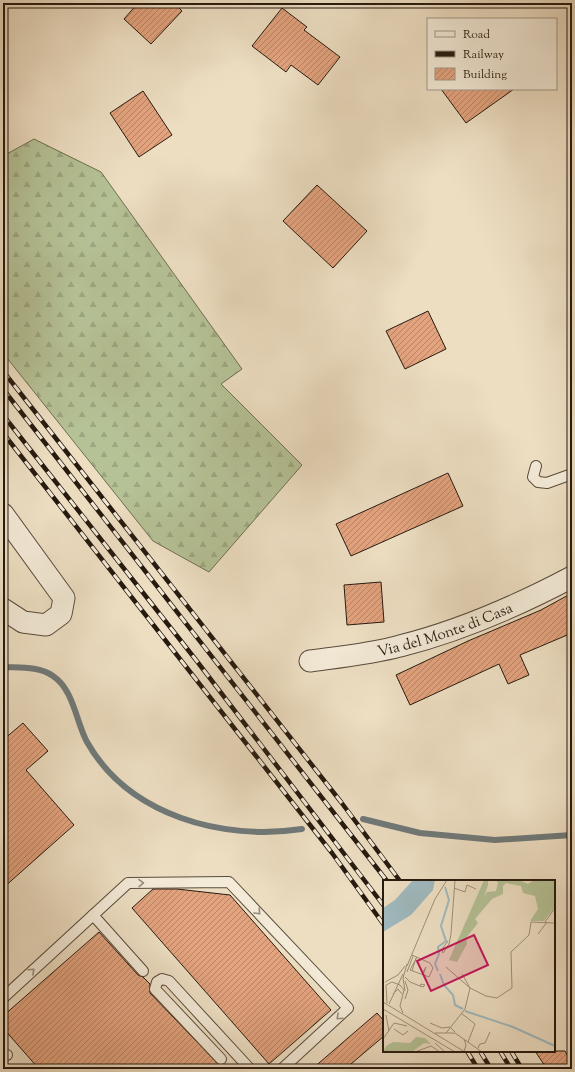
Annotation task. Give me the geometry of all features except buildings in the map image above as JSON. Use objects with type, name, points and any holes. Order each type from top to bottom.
[{"type":"street","points":[[3,514],[64,598],[61,614],[46,625],[23,622],[3,610]]},
{"type":"street","name":"Via del Monte di Casa","points":[[310,661],[384,650],[437,635],[504,611],[572,577]]},
{"type":"lane","points":[[536,466],[533,477],[538,482],[547,483],[572,474]]},
{"type":"lane","points":[[3,998],[128,883],[229,882],[348,1008],[282,1069]]},
{"type":"lane","points":[[93,915],[143,971]]},
{"type":"lane","points":[[220,1059],[155,989],[157,982],[162,979],[169,981],[250,1069]]},
{"type":"green space","points":[[34,139],[101,172],[242,369],[221,384],[302,465],[209,572],[153,541],[3,353],[3,152],[5,155]]},
{"type":"waterway","points":[[3,667],[35,669],[53,676],[60,682],[66,689],[87,742],[105,767],[127,788],[153,805],[181,818],[210,826],[241,831],[272,832],[302,829]]},
{"type":"waterway","points":[[363,819],[420,833],[495,840],[572,835]]},
{"type":"railway","points":[[3,371],[341,802],[399,880]]},
{"type":"railway","points":[[3,389],[386,880]]},
{"type":"railway","points":[[3,415],[196,660],[383,905]]},
{"type":"railway","points":[[3,433],[332,853],[383,924]]},
{"type":"railway","points":[[468,1052],[478,1069]]},
{"type":"railway","points":[[481,1052],[491,1069]]},
{"type":"railway","points":[[501,1052],[511,1069]]},
{"type":"railway","points":[[512,1052],[522,1069]]}]
